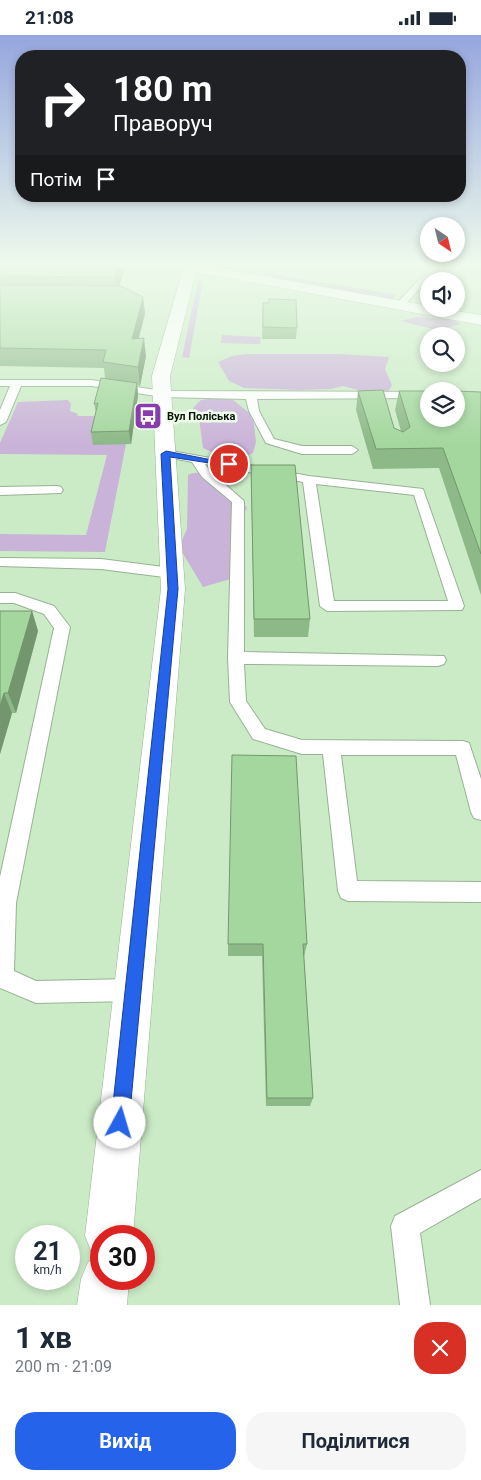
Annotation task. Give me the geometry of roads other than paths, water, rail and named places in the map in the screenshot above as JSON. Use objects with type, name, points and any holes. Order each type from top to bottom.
[{"type":"street","points":[[110,1225],[172,599],[161,376],[175,325]]},
{"type":"street","points":[[102,1305],[104,1290]]},
{"type":"lane","points":[[0,383],[92,383],[139,392],[162,394],[251,396],[420,395]]},
{"type":"lane","points":[[0,422],[17,383]]},
{"type":"lane","points":[[251,396],[254,411],[270,441],[302,450],[352,450]]},
{"type":"lane","points":[[384,396],[386,411]]},
{"type":"lane","points":[[166,454],[309,480],[419,492],[457,605],[327,606],[309,480]]},
{"type":"lane","points":[[194,458],[206,474],[238,501],[236,658],[238,702],[260,734],[302,747],[463,748],[481,813]]},
{"type":"lane","points":[[0,491],[57,490]]},
{"type":"lane","points":[[0,562],[101,564],[172,573]]},
{"type":"lane","points":[[0,598],[15,598],[49,610],[62,627],[5,903],[1,977],[36,992],[133,990]]},
{"type":"lane","points":[[236,658],[438,660]]},
{"type":"lane","points":[[332,747],[348,891],[481,892]]},
{"type":"lane","points":[[415,1305],[405,1226],[481,1183]]},
{"type":"place","name":"Вул Поліська","points":[[148,416]]}]
